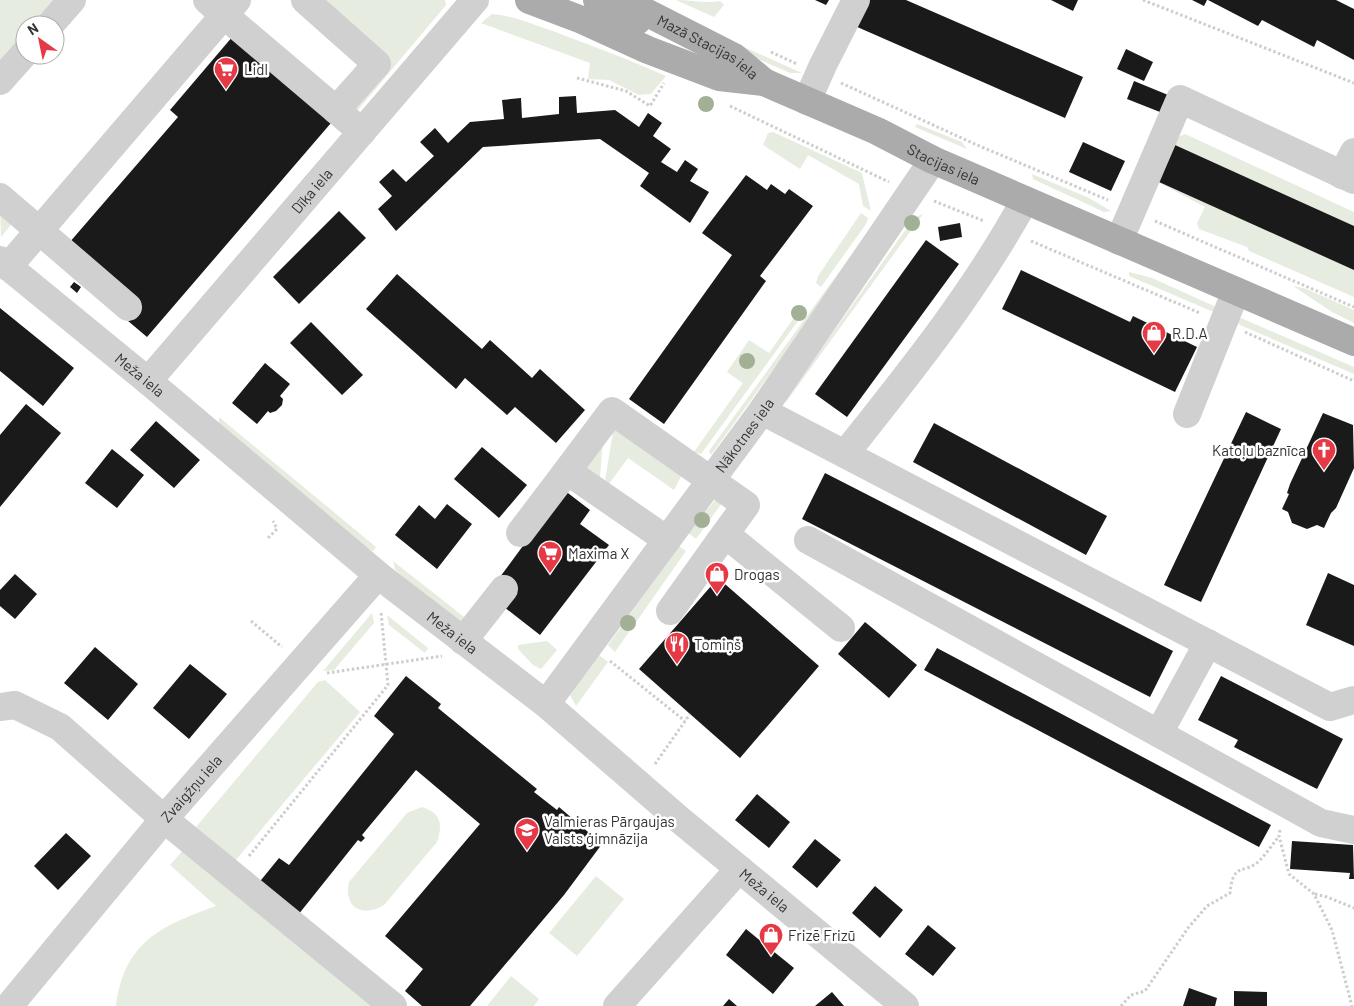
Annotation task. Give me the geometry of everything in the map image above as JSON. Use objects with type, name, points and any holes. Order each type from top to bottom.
[{"type":"main road","name":"Stacijas iela","points":[[529,0],[582,20],[648,50],[719,77],[764,82],[877,130],[933,160],[1354,342]]},
{"type":"main road","points":[[597,0],[625,17],[660,29],[686,34]]},
{"type":"main road","name":"Mazā Stacijas iela","points":[[622,0],[734,57],[764,82]]},
{"type":"street","points":[[59,15],[72,0]]},
{"type":"street","points":[[305,0],[377,64],[336,110]]},
{"type":"street","name":"Dīķa iela","points":[[148,381],[475,0]]},
{"type":"street","points":[[808,101],[822,66],[856,0]]},
{"type":"street","points":[[4,264],[39,230],[223,5],[362,132]]},
{"type":"street","points":[[0,81],[15,64]]},
{"type":"street","points":[[1119,241],[1180,99],[1350,169]]},
{"type":"street","name":"Nākotnes iela","points":[[546,704],[762,411],[933,160]]},
{"type":"street","points":[[0,197],[128,307]]},
{"type":"street","points":[[845,454],[942,332],[992,258],[1025,200]]},
{"type":"street","name":"Meža iela","points":[[4,264],[148,381],[378,575],[455,648],[546,704],[905,1006]]},
{"type":"street","points":[[1187,414],[1236,291]]},
{"type":"street","points":[[520,533],[612,411],[746,505],[670,611]]},
{"type":"street","points":[[762,411],[1330,707],[1354,700]]},
{"type":"street","points":[[567,471],[667,540]]},
{"type":"street","points":[[725,534],[841,628]]},
{"type":"street","points":[[808,540],[1292,807],[1321,822],[1354,830]]},
{"type":"street","name":"Zvaigžņu iela","points":[[9,1006],[164,819],[378,575]]},
{"type":"street","points":[[455,648],[504,589]]},
{"type":"street","points":[[1159,733],[1208,643]]},
{"type":"street","points":[[0,707],[15,705],[60,727],[164,819],[393,1006]]},
{"type":"street","points":[[617,1006],[739,868]]},
{"type":"path","points":[[1143,0],[1354,83]]},
{"type":"path","points":[[577,78],[626,91],[650,106],[668,76]]},
{"type":"path","points":[[836,81],[1118,204]]},
{"type":"path","points":[[937,203],[989,223]]},
{"type":"path","points":[[1151,219],[1354,307]]},
{"type":"path","points":[[1027,239],[1354,380]]},
{"type":"path","points":[[233,875],[388,685],[380,606]]},
{"type":"path","points":[[251,621],[282,647]]},
{"type":"path","points":[[590,645],[685,721]]},
{"type":"path","points":[[323,673],[386,664],[455,648]]},
{"type":"path","points":[[653,766],[690,714]]},
{"type":"path","points":[[1292,807],[1280,826],[1279,836],[1289,874],[1314,894],[1332,930],[1352,1006]]},
{"type":"path","points":[[1121,1006],[1132,995],[1145,991],[1188,928],[1207,906],[1230,893],[1231,882],[1236,872],[1259,862],[1279,836]]},
{"type":"path","points":[[1314,894],[1354,908]]},
{"type":"shaded area","points":[[0,0],[59,0],[46,15],[15,15],[15,51],[0,68]]},
{"type":"shaded area","points":[[318,0],[445,0],[446,5],[357,111],[354,106],[389,62]]},
{"type":"shaded area","points":[[676,0],[720,1],[724,5],[714,17]]},
{"type":"shaded area","points":[[492,14],[517,19],[558,33],[666,76],[651,94],[639,95],[609,80],[588,79],[590,63],[481,23]]},
{"type":"shaded area","points":[[724,38],[802,73],[790,73],[724,44]]},
{"type":"shaded area","points":[[917,124],[962,142],[967,149],[915,127]]},
{"type":"shaded area","points":[[773,132],[862,173],[871,211],[863,206],[859,184],[808,155],[800,169],[763,145],[768,133]]},
{"type":"shaded area","points":[[1185,134],[1354,212],[1354,297],[1249,251],[1247,247],[1199,229],[1197,223],[1205,207],[1156,181],[1173,139]]},
{"type":"shaded area","points":[[1032,174],[1089,198],[1111,211],[1104,212],[1033,179]]},
{"type":"shaded area","points":[[0,208],[11,219],[11,225],[1,237]]},
{"type":"shaded area","points":[[861,213],[868,218],[866,224],[821,287],[816,283],[818,276]]},
{"type":"shaded area","points":[[887,213],[711,455],[709,451],[865,236]]},
{"type":"shaded area","points":[[923,214],[786,402],[786,399],[904,232],[918,216]]},
{"type":"shaded area","points":[[1129,272],[1152,278],[1214,306],[1216,313],[1129,276]]},
{"type":"shaded area","points":[[1293,286],[1304,288],[1354,310],[1354,323],[1332,312]]},
{"type":"shaded area","points":[[800,309],[806,310],[701,454],[694,452],[743,383],[727,372],[749,340],[769,353]]},
{"type":"shaded area","points":[[1241,318],[1354,367],[1354,374],[1240,325],[1237,321]]},
{"type":"shaded area","points":[[219,417],[376,547],[373,551],[364,547],[219,424]]},
{"type":"shaded area","points":[[614,426],[686,467],[674,490],[628,458],[609,484],[605,481]]},
{"type":"shaded area","points":[[603,438],[600,477],[588,470],[585,463]]},
{"type":"shaded area","points":[[716,499],[722,503],[696,539],[688,533]]},
{"type":"shaded area","points":[[679,546],[686,551],[615,652],[608,645]]},
{"type":"shaded area","points":[[393,561],[468,620],[462,622],[457,620],[401,575],[395,569]]},
{"type":"shaded area","points":[[372,613],[374,623],[334,670],[323,671]]},
{"type":"shaded area","points":[[387,615],[428,648],[425,653],[389,625]]},
{"type":"shaded area","points":[[547,641],[557,650],[541,669],[533,665],[518,649],[518,645]]},
{"type":"shaded area","points":[[599,655],[608,662],[576,706],[570,695],[573,686]]},
{"type":"shaded area","points":[[325,680],[360,712],[235,861],[196,827],[318,682]]},
{"type":"shaded area","points":[[422,807],[433,812],[439,820],[440,830],[437,842],[384,905],[369,911],[356,908],[349,898],[349,882],[407,813]]},
{"type":"shaded area","points":[[184,849],[373,1006],[116,1006],[120,984],[127,966],[148,940],[178,921],[216,906],[170,865]]},
{"type":"shaded area","points":[[596,876],[624,899],[577,956],[549,933]]},
{"type":"shaded area","points":[[511,976],[539,999],[534,1006],[487,1006]]},
{"type":"building","points":[[815,0],[829,0],[826,5]]},
{"type":"building","points":[[867,0],[906,0],[1083,77],[1065,118],[855,26]]},
{"type":"building","points":[[1051,0],[1078,0],[1073,11]]},
{"type":"building","points":[[1192,0],[1207,0],[1204,6]]},
{"type":"building","points":[[1208,0],[1336,0],[1354,9],[1354,60],[1317,40],[1314,47],[1262,20],[1258,26]]},
{"type":"building","points":[[233,36],[331,123],[147,337],[121,315],[69,243],[178,117],[170,110]]},
{"type":"building","points":[[1126,49],[1153,62],[1144,81],[1117,69]]},
{"type":"building","points":[[1134,81],[1173,97],[1165,114],[1127,99]]},
{"type":"building","points":[[576,96],[577,113],[615,110],[639,127],[648,113],[662,123],[653,136],[671,149],[661,162],[677,172],[685,160],[698,169],[690,181],[709,192],[690,223],[640,186],[649,173],[600,139],[483,147],[396,231],[378,209],[392,196],[379,182],[393,169],[406,182],[434,156],[420,142],[435,128],[448,143],[470,122],[504,119],[502,100],[521,98],[522,118],[559,114],[559,97]]},
{"type":"building","points":[[1083,142],[1125,161],[1111,191],[1069,172]]},
{"type":"building","points":[[1175,145],[1354,226],[1354,270],[1159,182]]},
{"type":"building","points":[[746,175],[767,190],[771,184],[785,194],[789,189],[813,206],[760,276],[766,281],[664,424],[629,399],[732,255],[702,233]]},
{"type":"building","points":[[339,211],[366,238],[299,304],[273,277]]},
{"type":"building","points":[[960,223],[962,237],[940,241],[938,227]]},
{"type":"building","points":[[926,240],[959,264],[847,417],[815,394]]},
{"type":"building","points":[[1021,270],[1130,322],[1133,316],[1197,347],[1175,392],[1002,309]]},
{"type":"building","points":[[397,274],[482,349],[490,340],[532,378],[540,369],[585,410],[556,443],[515,407],[507,415],[465,378],[456,389],[366,309]]},
{"type":"building","points":[[74,282],[81,287],[77,293],[70,287]]},
{"type":"building","points":[[0,308],[74,368],[43,406],[0,371]]},
{"type":"building","points":[[311,322],[363,375],[342,395],[290,343]]},
{"type":"building","points":[[265,363],[290,384],[280,396],[283,399],[282,405],[276,411],[270,413],[268,411],[257,424],[232,403]]},
{"type":"building","points":[[26,404],[61,433],[0,507],[0,435]]},
{"type":"building","points":[[1246,412],[1281,429],[1201,602],[1164,585]]},
{"type":"building","name":"Katoļu baznīca","points":[[1323,413],[1353,425],[1354,468],[1336,508],[1331,513],[1324,528],[1317,525],[1307,529],[1292,523],[1288,512],[1282,509],[1289,494],[1287,493],[1290,484]]},
{"type":"building","points":[[156,421],[200,460],[174,488],[130,450]]},
{"type":"building","points":[[934,423],[1107,516],[1086,555],[913,462]]},
{"type":"building","points":[[482,447],[527,485],[499,518],[454,479]]},
{"type":"building","points":[[112,449],[144,475],[117,508],[85,483]]},
{"type":"building","points":[[825,473],[1173,651],[1150,697],[802,519]]},
{"type":"building","points":[[564,490],[590,510],[580,524],[609,545],[540,635],[504,607],[500,577]]},
{"type":"building","points":[[447,504],[472,524],[437,569],[395,535],[419,505],[435,519]]},
{"type":"building","points":[[1328,573],[1354,585],[1354,646],[1306,625]]},
{"type":"building","points":[[15,574],[37,594],[15,619],[0,606],[0,590]]},
{"type":"building","points":[[718,578],[819,666],[740,758],[639,669]]},
{"type":"building","points":[[865,622],[917,665],[889,698],[838,654]]},
{"type":"building","points":[[95,647],[138,684],[108,720],[64,683]]},
{"type":"building","points":[[937,648],[1271,825],[1259,847],[924,670]]},
{"type":"building","points":[[190,664],[227,694],[189,739],[153,708]]},
{"type":"building","name":"Valmieras Pārgaujas Valsts ģimnāzija","points":[[406,676],[441,704],[438,708],[537,789],[534,792],[557,810],[559,807],[602,844],[564,895],[470,1006],[422,1006],[405,991],[423,969],[385,936],[480,824],[416,770],[362,835],[365,838],[361,842],[358,840],[298,915],[257,885],[279,858],[289,865],[394,734],[374,716]]},
{"type":"building","points":[[1221,676],[1343,739],[1317,789],[1234,747],[1238,740],[1198,720]]},
{"type":"building","points":[[757,794],[790,822],[769,848],[735,820]]},
{"type":"building","points":[[66,833],[91,856],[58,890],[34,866]]},
{"type":"building","points":[[815,839],[841,860],[817,888],[792,867]]},
{"type":"building","points":[[1292,841],[1353,845],[1354,879],[1349,879],[1350,873],[1290,869]]},
{"type":"building","points":[[875,886],[903,910],[880,938],[852,913]]},
{"type":"building","points":[[928,925],[956,948],[933,976],[905,954]]},
{"type":"building","points":[[746,929],[794,968],[773,994],[726,955]]},
{"type":"building","points":[[1189,988],[1217,998],[1215,1006],[1183,1006]]},
{"type":"building","points":[[1234,991],[1267,992],[1267,1006],[1234,1006]]},
{"type":"building","points":[[832,992],[844,1006],[815,1006]]},
{"type":"building","points":[[729,999],[737,1006],[723,1006]]},
{"type":"place","name":"Lidl","points":[[226,90]]},
{"type":"place","name":"R.D.A","points":[[1154,354]]},
{"type":"place","name":"Katoļu baznīca","points":[[1324,471]]},
{"type":"place","name":"Maxima X","points":[[550,574]]},
{"type":"place","name":"Drogas","points":[[717,595]]},
{"type":"place","name":"Tomiņš","points":[[677,665]]},
{"type":"place","name":"Valmieras Pārgaujas Valsts ģimnāzija","points":[[527,851]]},
{"type":"place","name":"Frizē Frizū","points":[[771,956]]}]
